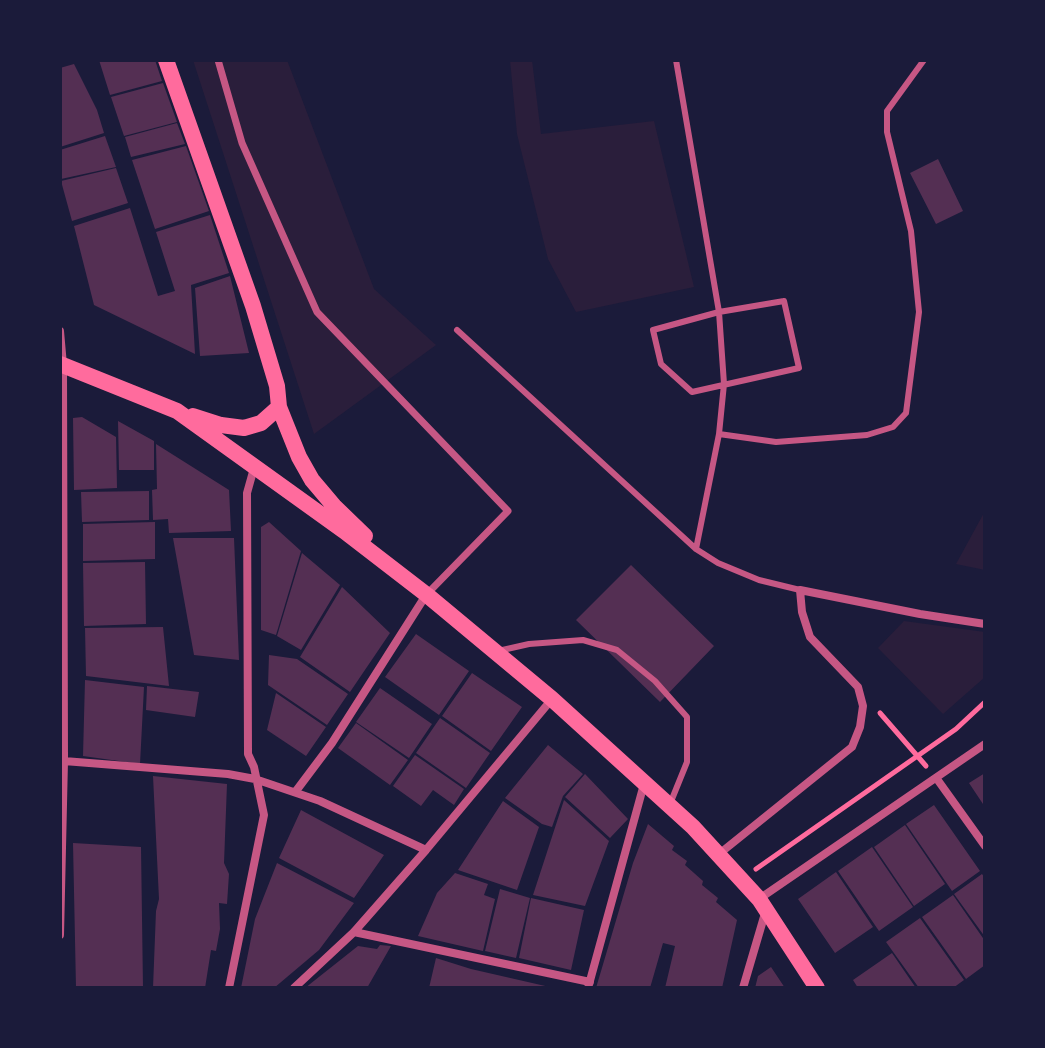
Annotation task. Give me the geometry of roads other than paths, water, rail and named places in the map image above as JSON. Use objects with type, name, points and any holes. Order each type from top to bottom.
[{"type":"main road","points":[[166,60],[253,306],[277,386],[279,407],[299,457],[312,480],[334,506],[427,595]]},
{"type":"main road","points":[[62,365],[177,411],[221,425],[244,428],[261,423],[279,407]]},
{"type":"main road","points":[[177,411],[427,595],[552,699],[670,804],[763,904],[817,988]]},
{"type":"street","points":[[218,60],[242,143],[317,312],[508,511],[427,595],[332,743],[296,791]]},
{"type":"street","points":[[60,331],[64,761],[60,935]]},
{"type":"street","points":[[229,988],[264,815],[254,767],[248,754],[247,493],[254,467]]},
{"type":"street","points":[[718,854],[852,747],[860,727],[863,706],[858,687],[810,637],[802,612],[800,590],[985,624]]},
{"type":"street","points":[[294,988],[354,932],[552,699]]},
{"type":"street","points":[[743,988],[763,904],[985,744]]},
{"type":"street","points":[[64,761],[228,774],[255,779],[296,791],[426,850]]},
{"type":"street","points":[[937,779],[985,846]]},
{"type":"street","points":[[354,932],[589,985],[645,783]]},
{"type":"lane","points":[[676,60],[719,312],[724,384],[719,434],[696,549]]},
{"type":"lane","points":[[719,434],[776,442],[867,435],[893,427],[906,413],[919,312],[911,231],[887,132],[887,111],[924,60]]},
{"type":"lane","points":[[784,301],[799,368],[724,384],[692,392],[661,364],[653,330],[719,312],[784,301]]},
{"type":"lane","points":[[457,330],[696,549],[718,563],[759,580],[800,590]]},
{"type":"lane","points":[[495,652],[529,644],[583,640],[617,650],[655,681],[687,717],[687,762],[670,804]]}]
